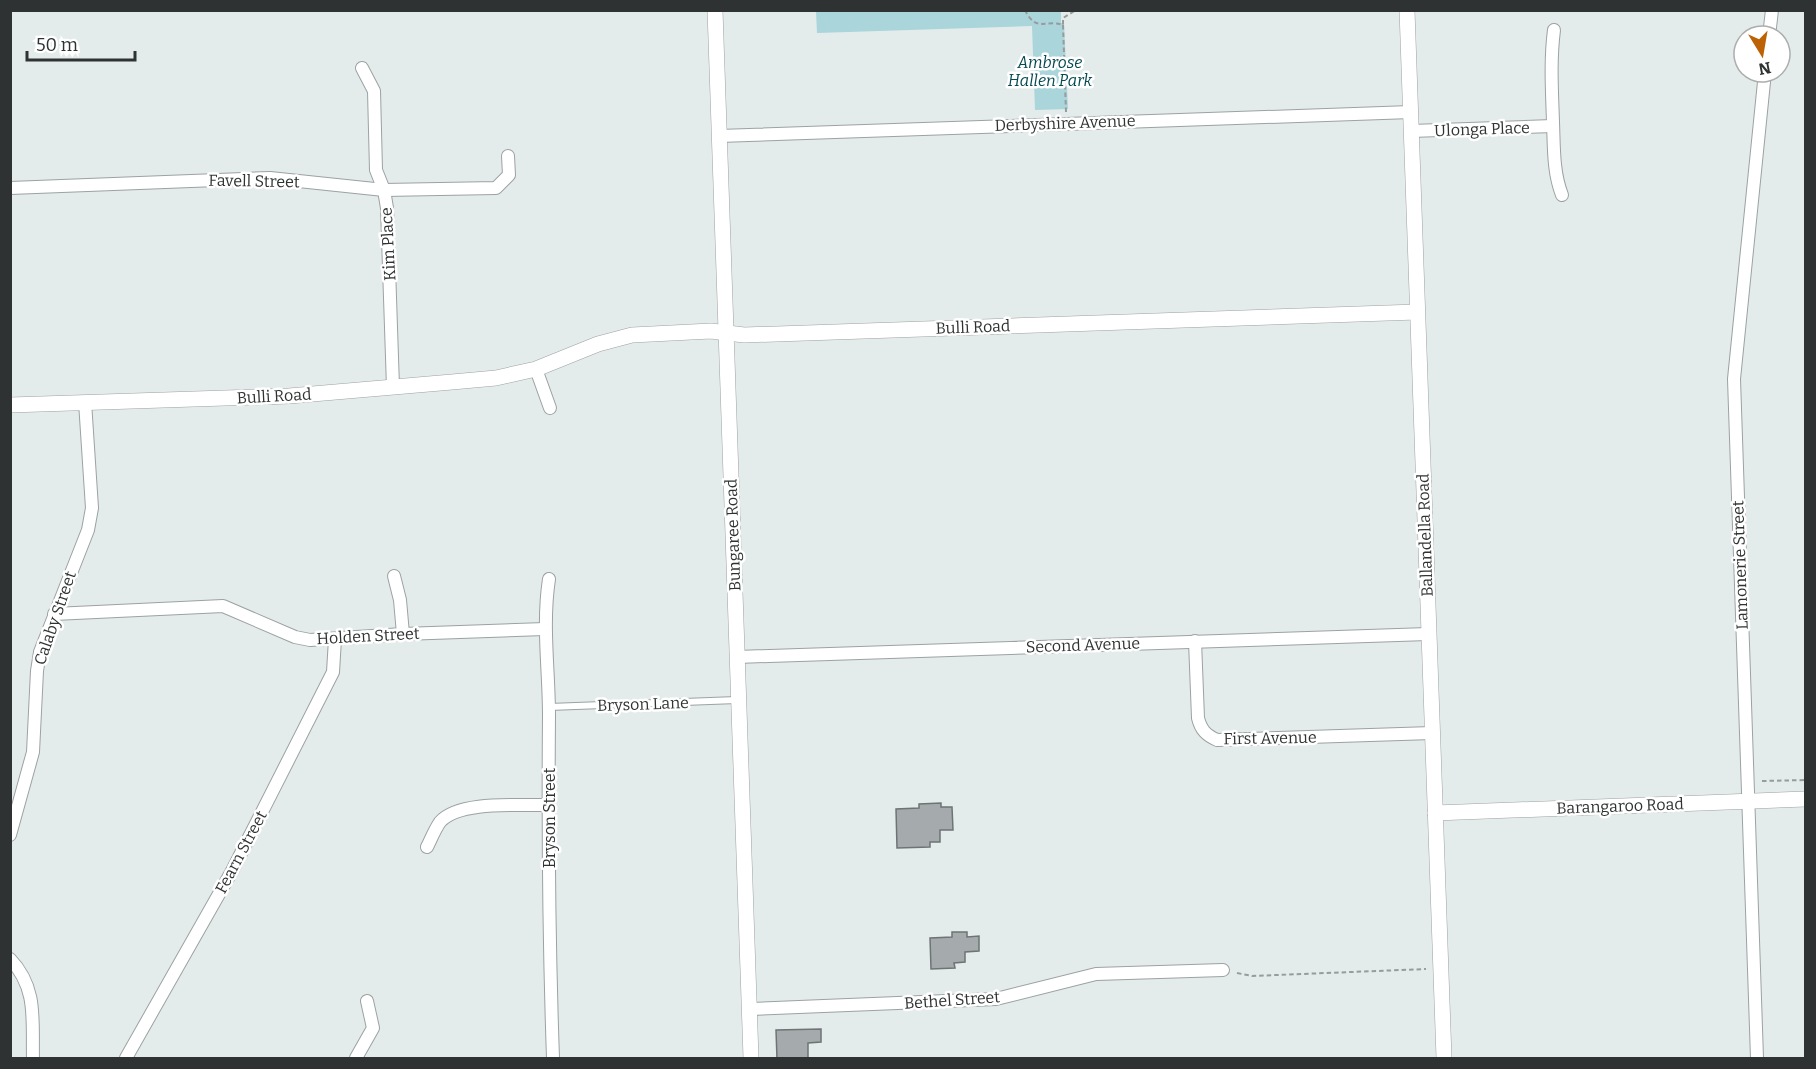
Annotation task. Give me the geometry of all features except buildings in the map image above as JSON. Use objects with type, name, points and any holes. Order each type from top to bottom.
[{"type":"street","name":"Bungaree Road","points":[[715,10],[751,1059]]},
{"type":"street","name":"Ballandella Road","points":[[1407,10],[1444,1059]]},
{"type":"street","name":"Ulonga Place","points":[[1554,30],[1551,57],[1553,126],[1556,179],[1562,195]]},
{"type":"street","name":"Kim Place","points":[[362,68],[374,91],[376,170],[384,190],[387,208],[393,387]]},
{"type":"street","name":"Lamonerie Street","points":[[1757,1059],[1734,379],[1764,84]]},
{"type":"street","name":"Derbyshire Avenue","points":[[719,136],[1411,112]]},
{"type":"street","name":"Ulonga Place","points":[[1411,131],[1553,126]]},
{"type":"street","name":"Favell Street","points":[[10,188],[270,178],[384,190],[496,188],[509,175],[508,156]]},
{"type":"street","name":"Bulli Road","points":[[10,405],[289,396],[496,378],[536,369],[624,336],[654,332],[711,331],[744,335],[1417,312]]},
{"type":"street","points":[[536,369],[549,408]]},
{"type":"street","name":"Calaby Street","points":[[10,835],[33,752],[40,652],[88,530],[92,508],[85,402]]},
{"type":"street","points":[[394,576],[400,600],[404,634]]},
{"type":"street","name":"Bryson Street","points":[[549,579],[545,602],[545,629],[549,707],[548,805],[553,1059]]},
{"type":"street","name":"Holden Street","points":[[54,614],[223,606],[295,637],[310,640],[545,629]]},
{"type":"street","name":"Second Avenue","points":[[737,657],[1428,634]]},
{"type":"street","name":"Fearn Street","points":[[126,1059],[232,871],[333,672],[335,639]]},
{"type":"street","name":"First Avenue","points":[[1195,641],[1198,718],[1201,728],[1208,736],[1217,740],[1432,733]]},
{"type":"street","name":"Barangaroo Road","points":[[1435,813],[1806,800]]},
{"type":"street","points":[[427,847],[441,822],[457,811],[480,807],[548,805]]},
{"type":"street","points":[[10,959],[20,969],[28,983],[31,996],[33,1059]]},
{"type":"street","name":"Bethel Street","points":[[750,1009],[996,999],[1096,974],[1224,970]]},
{"type":"street","points":[[356,1059],[373,1029],[367,1001]]},
{"type":"lane","name":"Bryson Lane","points":[[549,707],[737,700]]},
{"type":"path","points":[[1066,113],[1062,18],[1076,10]]},
{"type":"path","points":[[1025,11],[1028,17],[1038,25],[1045,26],[1055,22],[1063,25]]},
{"type":"path","points":[[1762,781],[1806,780]]},
{"type":"path","points":[[1224,970],[1252,976],[1440,968]]},
{"type":"green space","name":"Ambrose Hallen Park","points":[[816,11],[1061,11],[1061,23],[1064,23],[1068,109],[1035,110],[1032,26],[817,33]]}]
